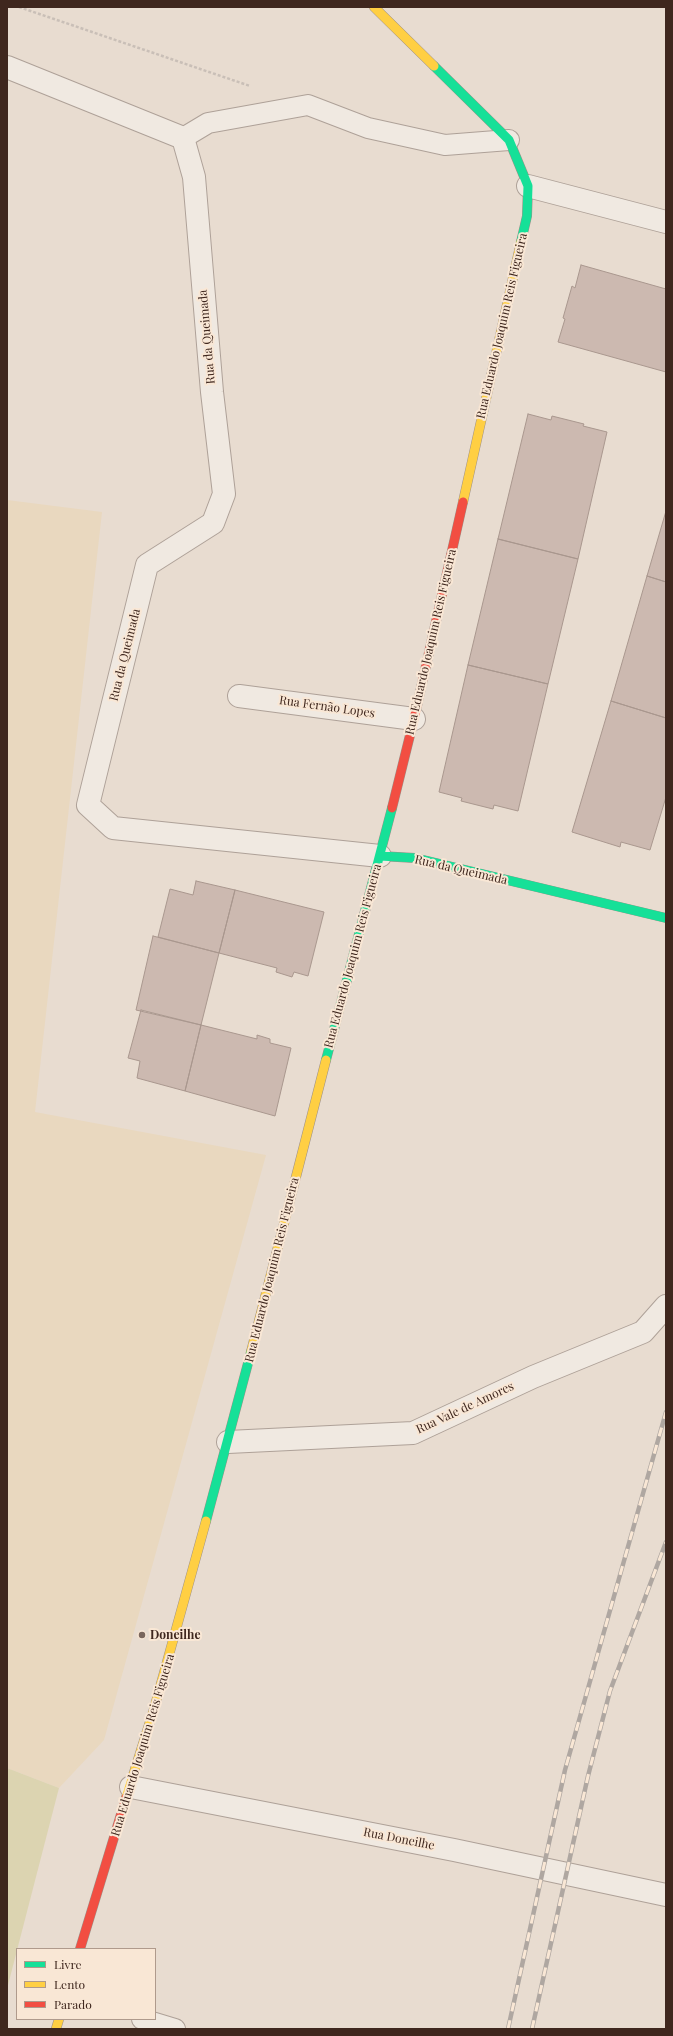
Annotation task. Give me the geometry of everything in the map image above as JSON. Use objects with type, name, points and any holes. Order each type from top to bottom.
[{"type":"main road","name":"Rua Eduardo Joaquim Reis Figueira","points":[[80,1948],[154,1709],[228,1442],[363,914],[380,856],[414,719],[527,216],[528,186],[509,140],[374,7]]},
{"type":"main road","name":"Rua da Queimada","points":[[380,856],[415,858],[666,918]]},
{"type":"street","points":[[7,67],[183,138]]},
{"type":"street","name":"Rua da Queimada","points":[[183,138],[194,177],[212,392],[224,494],[213,523],[147,565],[88,805],[113,828],[380,856]]},
{"type":"street","points":[[528,186],[666,222]]},
{"type":"street","name":"Rua Fernão Lopes","points":[[240,696],[414,719]]},
{"type":"street","name":"Rua Vale de Amores","points":[[228,1442],[413,1433],[532,1377],[643,1332],[666,1306]]},
{"type":"street","name":"Rua Doneilhe","points":[[131,1787],[454,1850],[666,1895]]},
{"type":"lane","points":[[183,138],[208,123],[308,105],[368,128],[445,145],[509,140]]},
{"type":"lane","points":[[146,2020],[175,2029]]},
{"type":"path","points":[[19,7],[256,88]]},
{"type":"shaded area","points":[[7,500],[102,512],[35,1112],[266,1155],[104,1740],[59,1788],[7,1768]]},
{"type":"shaded area","points":[[7,1768],[59,1788],[18,1948],[16,1948],[16,1954],[7,1989]]},
{"type":"building","points":[[581,265],[666,289],[666,372],[558,342],[565,319],[563,318],[572,286],[575,288]]},
{"type":"building","points":[[528,414],[551,420],[552,416],[584,424],[583,426],[607,432],[578,559],[498,539]]},
{"type":"building","points":[[666,511],[666,582],[647,576]]},
{"type":"building","points":[[498,539],[578,559],[548,684],[468,665]]},
{"type":"building","points":[[647,576],[666,582],[666,718],[611,701]]},
{"type":"building","points":[[468,665],[548,684],[518,811],[494,805],[493,809],[461,801],[462,798],[439,792]]},
{"type":"building","points":[[611,701],[666,718],[666,797],[650,850],[621,842],[620,847],[572,832]]},
{"type":"building","points":[[196,881],[235,890],[219,953],[158,937],[170,889],[193,895]]},
{"type":"building","points":[[235,890],[324,912],[308,976],[294,972],[292,977],[276,972],[277,968],[219,953]]},
{"type":"building","points":[[153,936],[219,953],[201,1025],[136,1010]]},
{"type":"building","points":[[141,1010],[201,1025],[185,1091],[137,1078],[140,1061],[128,1058]]},
{"type":"building","points":[[201,1025],[257,1039],[257,1035],[270,1039],[270,1043],[291,1048],[275,1116],[185,1091]]},
{"type":"railway","points":[[508,2029],[565,1770],[666,1412]]},
{"type":"railway","points":[[532,2029],[588,1776],[610,1691],[666,1542]]},
{"type":"traffic: fast","points":[[434,66],[509,140],[528,186],[527,216],[521,242]]},
{"type":"traffic: fast","points":[[326,1060],[392,808]]},
{"type":"traffic: fast","points":[[380,856],[415,858],[666,918]]},
{"type":"traffic: fast","points":[[206,1521],[251,1352]]},
{"type":"traffic: slow","points":[[374,7],[434,66]]},
{"type":"traffic: slow","points":[[463,502],[521,242]]},
{"type":"traffic: slow","points":[[251,1352],[326,1060]]},
{"type":"traffic: slow","points":[[126,1798],[154,1709],[206,1521]]},
{"type":"traffic: slow","points":[[56,2029],[59,2020]]},
{"type":"traffic: jam","points":[[392,808],[414,719],[463,502]]},
{"type":"traffic: jam","points":[[80,1948],[126,1798]]},
{"type":"place","name":"Doneilhe","points":[[142,1635]]}]
